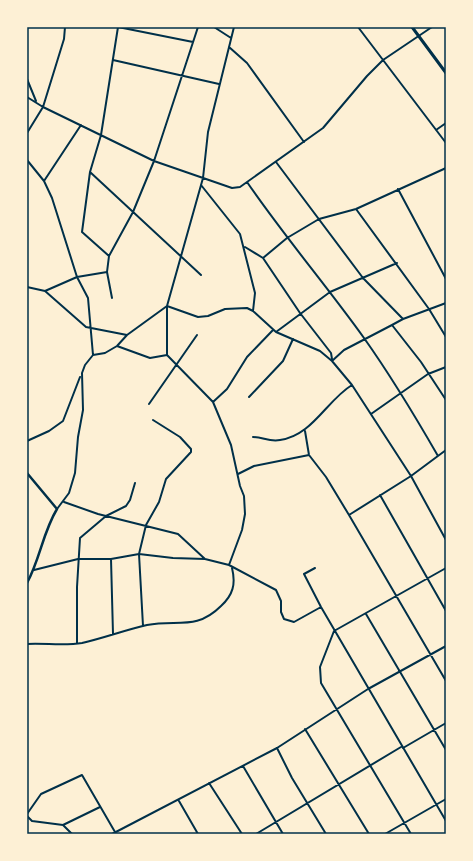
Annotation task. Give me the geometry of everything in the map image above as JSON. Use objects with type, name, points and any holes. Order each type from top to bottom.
[{"type":"main road","points":[[412,27],[446,73]]},
{"type":"street","points":[[27,133],[43,107],[64,39],[65,27]]},
{"type":"street","points":[[109,256],[82,232],[90,172],[101,135],[118,27],[192,42]]},
{"type":"street","points":[[135,31],[136,27]]},
{"type":"street","points":[[112,298],[107,272],[109,256],[133,212],[154,161],[198,27]]},
{"type":"street","points":[[214,27],[231,38]]},
{"type":"street","points":[[228,565],[242,530],[245,514],[244,496],[237,474],[231,445],[213,402],[167,355],[167,306],[203,178],[208,132],[234,27]]},
{"type":"street","points":[[358,27],[446,143]]},
{"type":"street","points":[[27,96],[43,107],[154,161],[232,188],[240,187],[323,128],[367,76],[384,60],[432,27]]},
{"type":"street","points":[[229,47],[247,63],[304,142]]},
{"type":"street","points":[[113,60],[219,84]]},
{"type":"street","points":[[27,79],[36,102]]},
{"type":"street","points":[[436,130],[446,123]]},
{"type":"street","points":[[44,181],[81,125]]},
{"type":"street","points":[[27,160],[44,181],[52,198],[77,277],[88,298],[92,329],[93,355],[85,365],[63,421],[49,431],[27,441]]},
{"type":"street","points":[[276,162],[362,278],[403,319]]},
{"type":"street","points":[[263,258],[287,238],[319,219],[356,209],[446,168]]},
{"type":"street","points":[[90,172],[201,275]]},
{"type":"street","points":[[247,182],[287,238],[330,292],[364,339],[401,393],[438,456]]},
{"type":"street","points":[[201,185],[240,234],[245,247],[255,293],[253,311]]},
{"type":"street","points":[[398,189],[446,279]]},
{"type":"street","points":[[356,209],[430,310],[446,337]]},
{"type":"street","points":[[245,247],[263,258],[300,313],[331,353],[332,361]]},
{"type":"street","points":[[213,402],[227,389],[247,357],[274,331],[330,292],[396,263]]},
{"type":"street","points":[[45,291],[77,277],[107,272]]},
{"type":"street","points":[[27,287],[45,291],[86,327],[127,335]]},
{"type":"street","points":[[332,361],[344,350],[403,319],[446,303]]},
{"type":"street","points":[[167,306],[198,317],[208,316],[225,309],[238,307],[247,308],[253,311],[274,331],[320,351],[332,361],[352,385],[371,414],[410,476],[446,540]]},
{"type":"street","points":[[93,355],[105,353],[117,346],[127,335],[167,306]]},
{"type":"street","points":[[392,325],[446,400]]},
{"type":"street","points":[[149,404],[178,365],[197,335]]},
{"type":"street","points":[[249,397],[283,361],[293,339]]},
{"type":"street","points":[[117,346],[150,358],[167,355]]},
{"type":"street","points":[[371,414],[428,374],[446,367]]},
{"type":"street","points":[[27,583],[34,570],[48,524],[69,493],[75,473],[78,437],[83,410],[82,373]]},
{"type":"street","points":[[253,437],[267,441],[282,440],[305,431],[328,406],[352,385]]},
{"type":"street","points":[[143,626],[139,554],[146,525],[159,502],[166,479],[191,452],[191,449],[180,438],[153,420]]},
{"type":"street","points":[[305,431],[310,455],[326,477],[349,515],[446,681]]},
{"type":"street","points":[[349,515],[410,476],[446,450]]},
{"type":"street","points":[[237,474],[254,466],[310,455]]},
{"type":"street","points":[[27,473],[57,509]]},
{"type":"street","points":[[77,643],[78,559],[80,538],[106,516],[126,506],[130,500],[135,482]]},
{"type":"street","points":[[380,496],[446,611]]},
{"type":"street","points":[[64,502],[71,506],[106,516],[178,534],[206,559]]},
{"type":"street","points":[[34,570],[78,559],[111,560],[139,554],[173,558],[206,559],[228,565],[276,590],[281,601],[281,612],[284,619],[294,622],[321,607]]},
{"type":"street","points":[[111,560],[112,635]]},
{"type":"street","points":[[27,644],[77,643],[143,626],[192,623],[213,615],[229,600],[232,593],[234,576],[232,568]]},
{"type":"street","points":[[315,568],[304,574],[321,607],[401,748],[446,821]]},
{"type":"street","points":[[411,834],[338,708],[321,683],[320,667],[334,631],[446,568]]},
{"type":"street","points":[[366,614],[446,750]]},
{"type":"street","points":[[112,834],[135,820],[178,800],[277,748],[368,689],[446,646]]},
{"type":"street","points":[[256,834],[275,821],[446,723]]},
{"type":"street","points":[[305,729],[337,785],[369,834]]},
{"type":"street","points":[[277,748],[292,778],[326,834]]},
{"type":"street","points":[[242,766],[283,834]]},
{"type":"street","points":[[100,807],[63,825],[32,820],[27,815],[41,794],[82,775],[115,832]]},
{"type":"street","points":[[209,783],[242,834]]},
{"type":"street","points":[[386,834],[446,799]]},
{"type":"street","points":[[178,800],[198,834]]},
{"type":"street","points":[[63,825],[72,834]]}]
